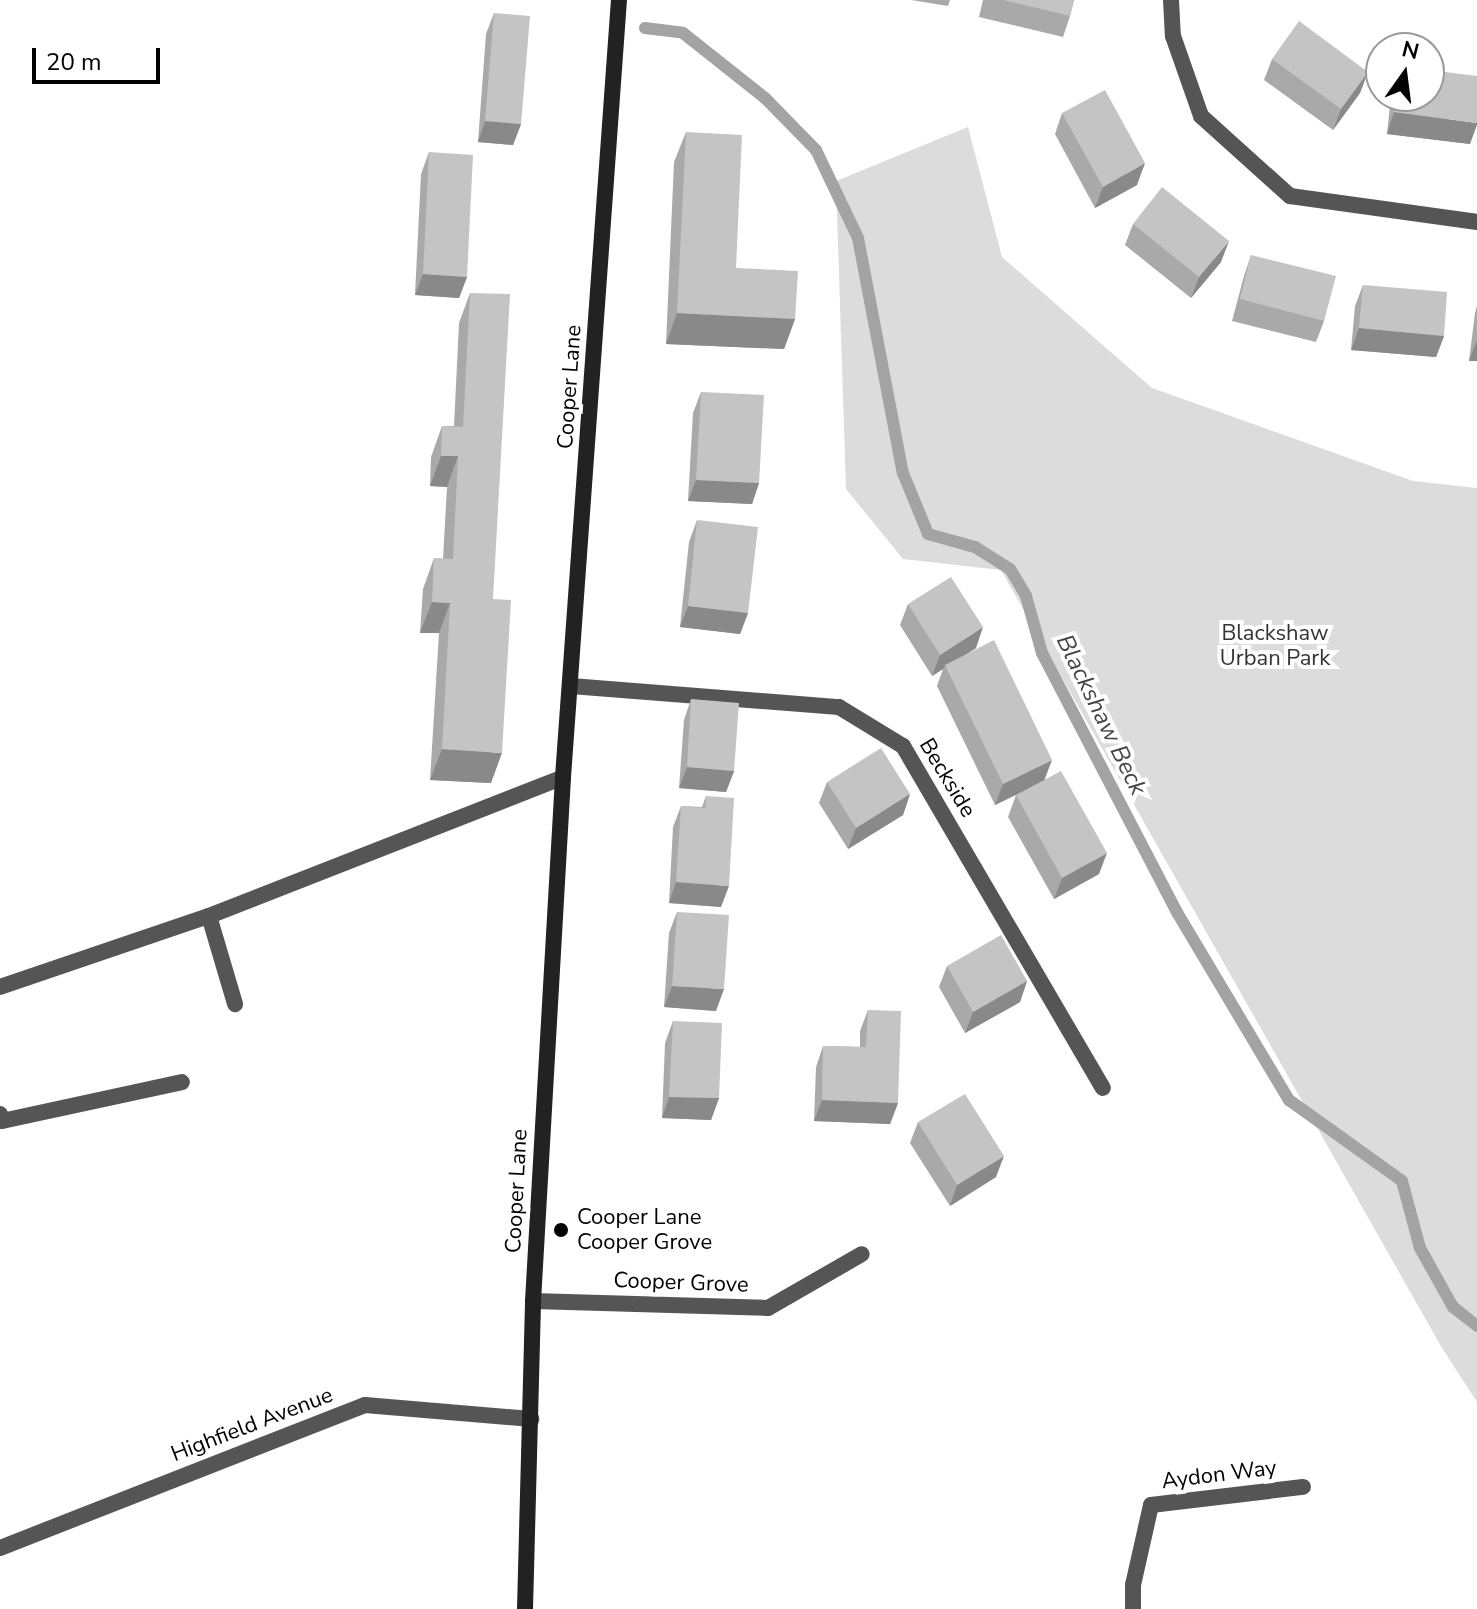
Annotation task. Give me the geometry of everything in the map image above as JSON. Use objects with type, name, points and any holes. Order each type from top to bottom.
[{"type":"main road","name":"Cooper Lane","points":[[525,1609],[533,1301],[563,777],[619,0]]},
{"type":"street","points":[[1171,0],[1173,36],[1201,116],[1290,196],[1477,222]]},
{"type":"street","name":"Beckside","points":[[571,686],[839,707],[903,746],[1103,1088]]},
{"type":"street","points":[[0,987],[209,916],[563,777]]},
{"type":"street","points":[[209,916],[235,1004]]},
{"type":"street","points":[[0,1114],[2,1121],[182,1082]]},
{"type":"street","name":"Cooper Grove","points":[[533,1301],[768,1308],[862,1254]]},
{"type":"street","name":"Highfield Avenue","points":[[0,1548],[365,1405],[531,1419]]},
{"type":"street","name":"Aydon Way","points":[[1133,1609],[1133,1585],[1151,1505],[1303,1487]]},
{"type":"green space","name":"Blackshaw Urban Park","points":[[968,127],[1002,257],[1152,388],[1413,481],[1477,488],[1477,1402],[1442,1348],[1001,570],[903,559],[846,489],[836,181]]},
{"type":"building","points":[[1003,0],[1074,0],[1070,16]]},
{"type":"building","points":[[494,13],[530,16],[521,124],[485,121]]},
{"type":"building","points":[[1299,21],[1365,70],[1365,76],[1341,109],[1272,59]]},
{"type":"building","points":[[1445,72],[1477,76],[1477,123],[1394,112],[1445,112]]},
{"type":"building","points":[[1105,90],[1145,163],[1103,187],[1062,113]]},
{"type":"building","points":[[686,132],[742,135],[736,268],[798,271],[795,319],[677,313]]},
{"type":"building","points":[[429,152],[473,155],[467,277],[423,274]]},
{"type":"building","points":[[1162,187],[1229,241],[1199,277],[1133,224]]},
{"type":"building","points":[[1251,255],[1336,276],[1324,321],[1240,299]]},
{"type":"building","points":[[1363,285],[1447,292],[1444,336],[1359,328]]},
{"type":"building","points":[[470,293],[510,294],[493,599],[511,600],[502,753],[442,749],[450,603],[432,602],[434,558],[453,559],[458,456],[441,456],[442,426],[463,427]]},
{"type":"building","points":[[701,392],[764,395],[759,483],[696,480]]},
{"type":"building","points":[[697,520],[758,527],[748,613],[688,606]]},
{"type":"building","points":[[951,577],[983,627],[940,655],[908,604]]},
{"type":"building","points":[[994,640],[1052,760],[1003,784],[945,665]]},
{"type":"building","points":[[691,699],[739,703],[734,771],[687,767]]},
{"type":"building","points":[[881,748],[910,794],[856,828],[827,782]]},
{"type":"building","points":[[1061,771],[1107,853],[1062,878],[1016,795]]},
{"type":"building","points":[[706,796],[734,798],[729,886],[676,882],[681,806],[705,808]]},
{"type":"building","points":[[677,912],[729,915],[724,989],[672,986]]},
{"type":"building","points":[[1001,935],[1027,981],[973,1012],[947,966]]},
{"type":"building","points":[[868,1010],[901,1011],[898,1103],[822,1100],[823,1046],[866,1047]]},
{"type":"building","points":[[673,1021],[722,1023],[719,1098],[669,1097]]},
{"type":"building","points":[[965,1094],[1004,1156],[957,1185],[918,1122]]},
{"type":"waterway","name":"Blackshaw Beck","points":[[645,28],[683,33],[765,98],[816,150],[858,238],[903,473],[928,534],[975,547],[1010,569],[1026,596],[1042,653],[1178,914],[1289,1100],[1402,1181],[1420,1248],[1453,1307],[1477,1326]]},
{"type":"place","name":"Cooper Lane Cooper Grove","points":[[561,1230]]}]
